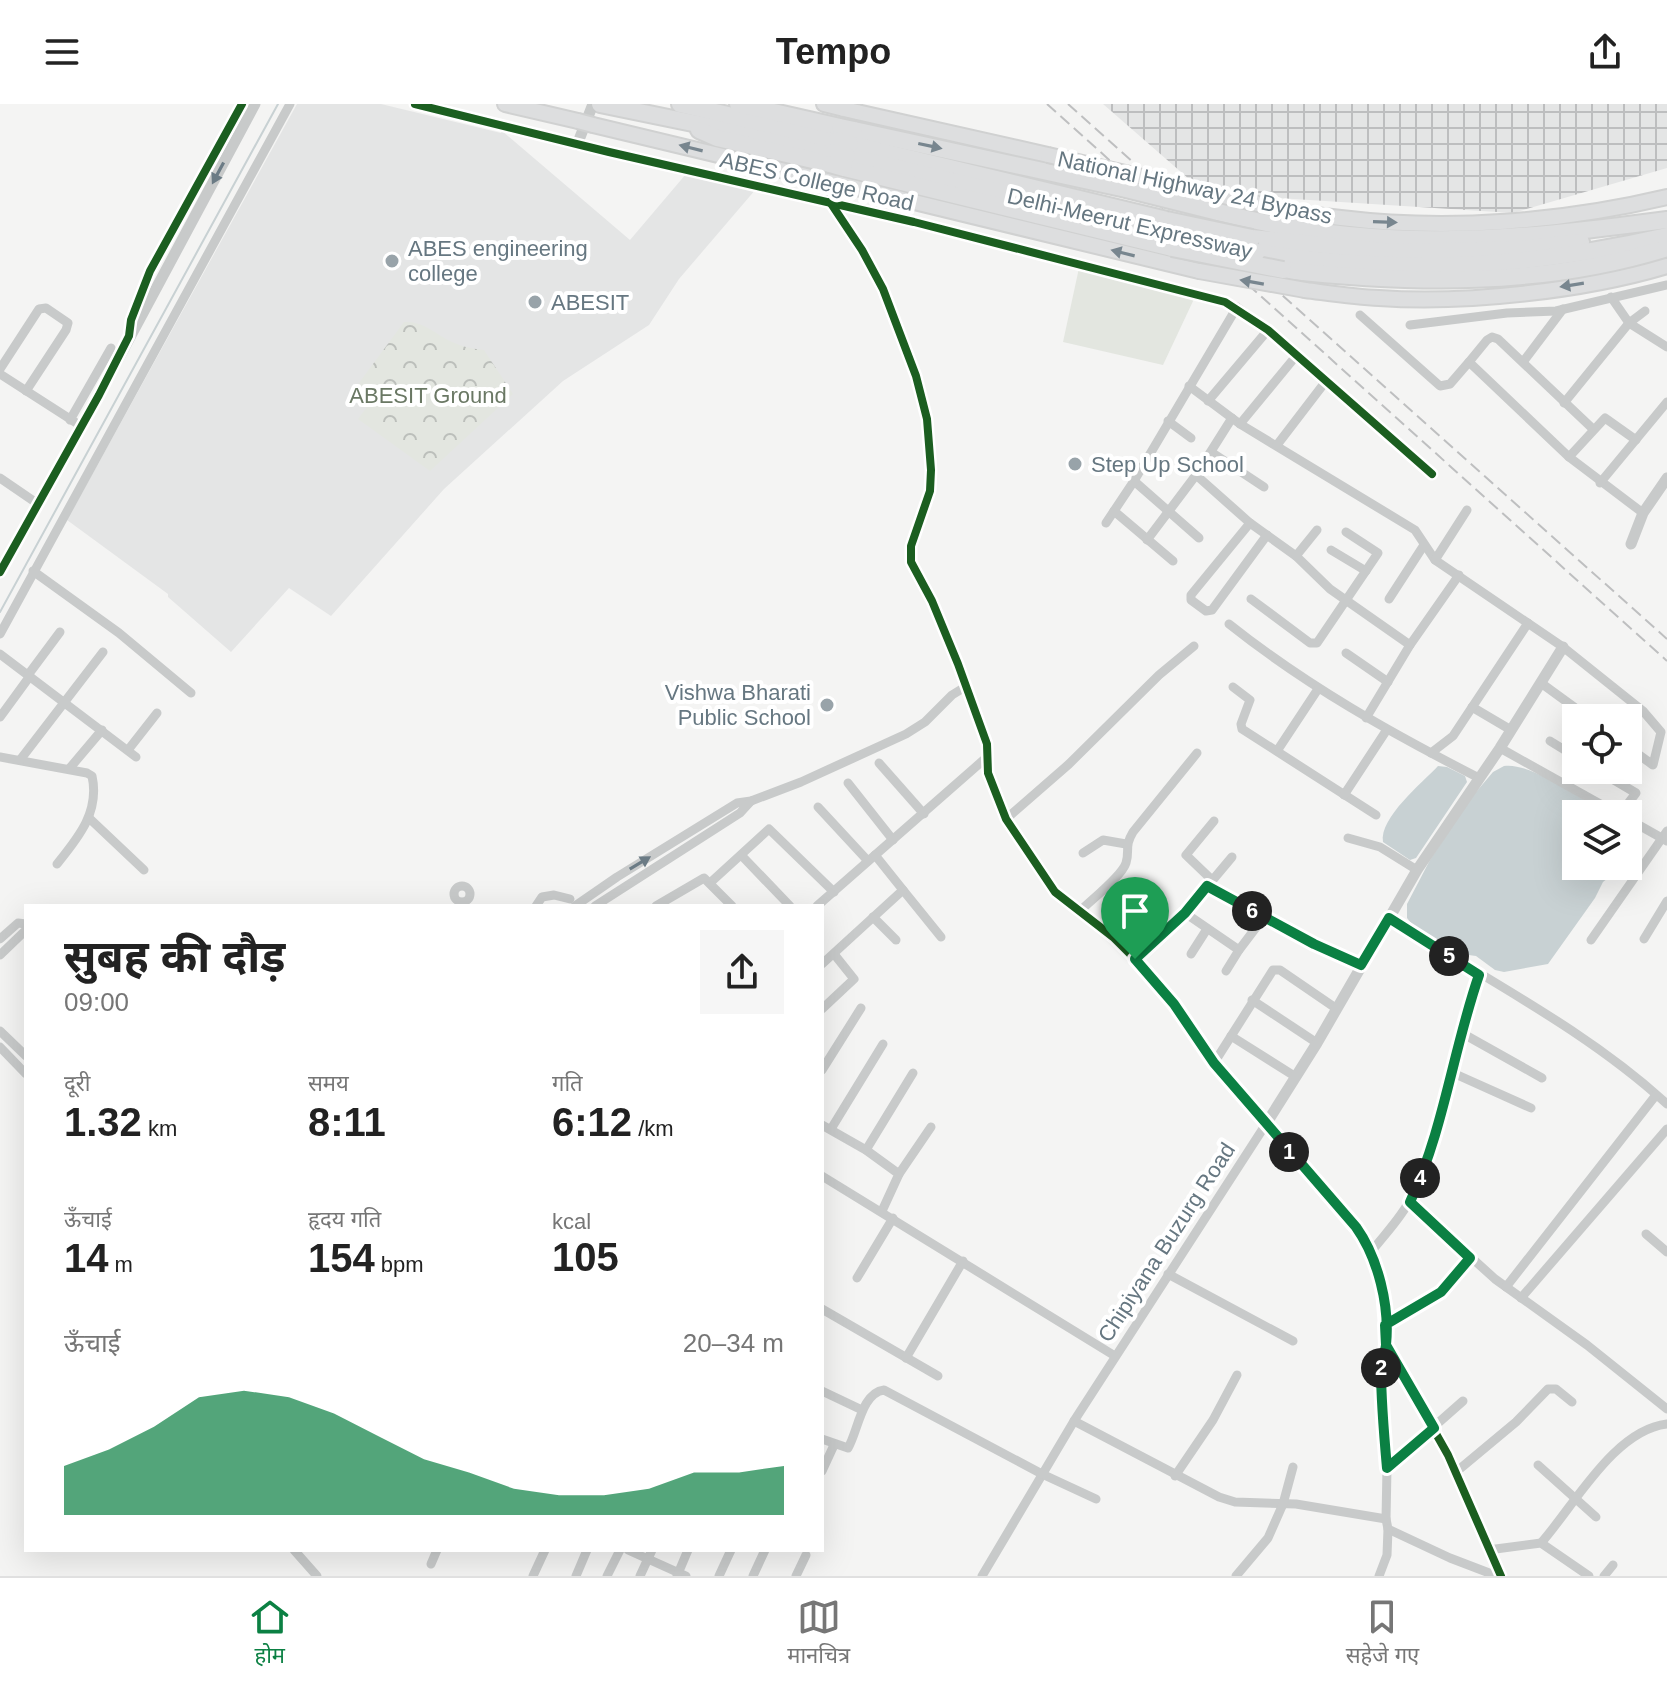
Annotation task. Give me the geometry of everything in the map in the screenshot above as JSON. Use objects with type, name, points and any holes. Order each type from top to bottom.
[{"type":"highway","points":[[505,104],[586,123],[1126,189],[1307,231],[1409,241],[1517,238],[1648,246]]},
{"type":"highway","name":"Delhi-Meerut Expressway","points":[[600,104],[683,123],[722,128],[1169,233],[1254,245],[1454,253],[1581,242],[1648,246],[1667,236]]},
{"type":"highway","name":"Delhi-Meerut Expressway","points":[[680,104],[840,155]]},
{"type":"highway","points":[[738,104],[840,155],[1199,271],[1305,290],[1377,298],[1454,298],[1554,288],[1648,246],[1667,221]]},
{"type":"highway","name":"National Highway 24 Bypass","points":[[824,104],[1279,209],[1369,221],[1493,221],[1619,209],[1667,197]]},
{"type":"highway","points":[[840,155],[1169,233],[1283,270],[1358,278],[1480,280],[1538,275],[1648,246]]},
{"type":"street","points":[[129,336],[131,320],[150,271],[242,104]]},
{"type":"street","points":[[76,423],[129,336],[255,104]]},
{"type":"street","points":[[0,634],[290,104]]},
{"type":"street","name":"ABES College Road","points":[[415,104],[577,145],[830,202],[1237,307],[1268,330],[1432,474]]},
{"type":"street","points":[[577,145],[593,104]]},
{"type":"street","points":[[851,108],[830,202],[883,289],[916,376],[927,419],[931,470],[930,491],[911,546],[911,562],[951,645],[987,744],[988,773],[1006,819],[1055,892],[1113,937],[1135,959],[1174,1004],[1214,1063],[1356,1227],[1371,1252],[1381,1285],[1386,1345],[1381,1369],[1387,1468],[1387,1555],[1379,1576]]},
{"type":"street","points":[[1410,325],[1563,309],[1667,285]]},
{"type":"street","points":[[1611,297],[1629,323],[1667,347]]},
{"type":"street","points":[[1106,523],[1237,307]]},
{"type":"street","points":[[26,391],[68,323],[46,308],[39,309],[0,372],[26,391],[76,423]]},
{"type":"street","points":[[1523,362],[1563,309]]},
{"type":"street","points":[[1564,403],[1629,323],[1645,311]]},
{"type":"street","points":[[1360,315],[1440,386],[1450,384],[1492,337],[1498,339],[1593,429]]},
{"type":"street","points":[[1208,401],[1268,330]]},
{"type":"street","points":[[0,572],[38,504],[111,348]]},
{"type":"street","points":[[1147,540],[1236,421],[1296,356]]},
{"type":"street","points":[[1469,362],[1569,457],[1643,513]]},
{"type":"street","points":[[1277,445],[1326,381]]},
{"type":"street","points":[[1189,386],[1236,421],[1415,530],[1435,560],[1563,647],[1634,704]]},
{"type":"street","points":[[1600,483],[1667,402]]},
{"type":"street","points":[[1569,457],[1605,418],[1636,440]]},
{"type":"street","points":[[1168,421],[1191,438]]},
{"type":"street","points":[[1211,452],[1264,487]]},
{"type":"street","points":[[1196,475],[1345,600],[1410,645]]},
{"type":"street","points":[[0,478],[38,504]]},
{"type":"street","points":[[1631,544],[1643,513],[1667,478]]},
{"type":"street","points":[[1134,481],[1199,538]]},
{"type":"street","points":[[1435,560],[1467,510]]},
{"type":"street","points":[[1114,511],[1173,561]]},
{"type":"street","points":[[1250,523],[1191,595],[1191,600],[1206,611],[1212,610],[1267,535]]},
{"type":"street","points":[[1296,556],[1317,530]]},
{"type":"street","points":[[1251,599],[1312,644],[1318,641],[1377,552],[1346,532]]},
{"type":"street","points":[[1389,599],[1424,545]]},
{"type":"street","points":[[1331,550],[1366,571]]},
{"type":"street","points":[[33,571],[119,633],[191,693]]},
{"type":"street","points":[[1366,718],[1410,645],[1459,575]]},
{"type":"street","points":[[1431,753],[1449,741],[1528,623]]},
{"type":"street","points":[[1229,624],[1318,689],[1386,731],[1479,778]]},
{"type":"street","points":[[0,717],[60,632]]},
{"type":"street","points":[[1006,819],[1194,646]]},
{"type":"street","name":"Chipiyana Buzurg Road","points":[[982,1576],[1074,1421],[1317,1043],[1417,870],[1500,748],[1563,647]]},
{"type":"street","points":[[20,760],[103,652]]},
{"type":"street","points":[[1346,653],[1388,682]]},
{"type":"street","points":[[0,654],[132,754],[157,713]]},
{"type":"street","points":[[1541,683],[1570,704]]},
{"type":"street","points":[[537,904],[542,897],[554,895],[573,902],[737,803],[751,801],[801,782],[906,734],[925,722],[952,695],[965,687]]},
{"type":"street","points":[[1233,687],[1249,697],[1251,702],[1241,727],[1376,815]]},
{"type":"street","points":[[1277,751],[1318,689]]},
{"type":"street","points":[[1472,707],[1511,730]]},
{"type":"street","points":[[1642,710],[1661,732],[1653,765],[1642,757]]},
{"type":"street","points":[[69,769],[102,730]]},
{"type":"street","points":[[1344,795],[1386,731]]},
{"type":"street","points":[[1550,741],[1562,748]]},
{"type":"street","points":[[1500,748],[1594,800]]},
{"type":"street","points":[[1080,911],[1122,870],[1126,844],[1133,832],[1197,753]]},
{"type":"street","points":[[0,757],[92,776],[89,818],[57,864]]},
{"type":"street","points":[[819,904],[987,757]]},
{"type":"street","points":[[879,763],[924,814]]},
{"type":"street","points":[[848,783],[893,840]]},
{"type":"street","points":[[1621,784],[1636,793],[1630,800]]},
{"type":"street","points":[[598,904],[740,813],[751,801]]},
{"type":"street","points":[[818,807],[903,890],[941,937]]},
{"type":"street","points":[[89,818],[144,870]]},
{"type":"street","points":[[1214,821],[1186,855],[1209,883],[1314,944],[1361,965]]},
{"type":"street","points":[[1591,940],[1666,836],[1642,825]]},
{"type":"street","points":[[711,882],[742,856],[765,830],[773,830],[834,892]]},
{"type":"street","points":[[1348,838],[1380,847],[1417,870]]},
{"type":"street","points":[[1083,853],[1103,840],[1126,844]]},
{"type":"street","points":[[742,856],[788,904]]},
{"type":"street","points":[[1135,959],[1185,913],[1232,857]]},
{"type":"street","points":[[672,902],[704,878],[730,904]]},
{"type":"street","points":[[824,962],[903,890]]},
{"type":"street","points":[[1644,939],[1667,901]]},
{"type":"street","points":[[1185,913],[1239,950]]},
{"type":"street","points":[[873,917],[896,940]]},
{"type":"street","points":[[1226,971],[1264,917]]},
{"type":"street","points":[[1389,918],[1542,1011],[1667,1104]]},
{"type":"street","points":[[0,939],[18,923],[24,926]]},
{"type":"street","points":[[0,955],[24,929]]},
{"type":"street","points":[[1191,954],[1207,929]]},
{"type":"street","points":[[824,1007],[854,979],[834,954]]},
{"type":"street","points":[[1214,1063],[1252,1000],[1271,972],[1277,969],[1337,1009]]},
{"type":"street","points":[[1371,1252],[1410,1202],[1432,1146],[1453,1073],[1460,1032],[1479,975]]},
{"type":"street","points":[[1252,1000],[1317,1043]]},
{"type":"street","points":[[824,1067],[861,1008]]},
{"type":"street","points":[[0,1031],[24,1054]]},
{"type":"street","points":[[1460,1032],[1542,1078]]},
{"type":"street","points":[[1231,1036],[1296,1077]]},
{"type":"street","points":[[883,1044],[826,1127],[899,1174]]},
{"type":"street","points":[[0,1047],[24,1072]]},
{"type":"street","points":[[866,1150],[913,1073]]},
{"type":"street","points":[[1453,1073],[1531,1108]]},
{"type":"street","points":[[1506,1287],[1656,1095]]},
{"type":"street","points":[[882,1211],[899,1174],[931,1127]]},
{"type":"street","points":[[1521,1298],[1667,1129]]},
{"type":"street","points":[[824,1180],[882,1211],[1115,1356]]},
{"type":"street","points":[[1410,1202],[1506,1287],[1587,1345],[1667,1409]]},
{"type":"street","points":[[857,1278],[893,1218]]},
{"type":"street","points":[[1646,1234],[1667,1252]]},
{"type":"street","points":[[1385,1325],[1441,1292],[1470,1258]]},
{"type":"street","points":[[906,1358],[963,1261]]},
{"type":"street","points":[[1168,1274],[1293,1341]]},
{"type":"street","points":[[824,1310],[938,1376]]},
{"type":"street","points":[[1386,1345],[1456,1472],[1499,1576]]},
{"type":"street","points":[[1175,1476],[1213,1420],[1237,1375]]},
{"type":"street","points":[[1456,1472],[1516,1422],[1548,1389],[1556,1389],[1572,1402]]},
{"type":"street","points":[[824,1440],[848,1448],[862,1410],[879,1390],[890,1392],[1042,1474],[1096,1499]]},
{"type":"street","points":[[824,1392],[862,1410]]},
{"type":"street","points":[[1387,1468],[1463,1401]]},
{"type":"street","points":[[1074,1421],[1175,1476],[1235,1502],[1296,1504],[1387,1524],[1499,1576]]},
{"type":"street","points":[[1488,1550],[1541,1543],[1597,1472],[1629,1441],[1646,1430],[1667,1424]]},
{"type":"street","points":[[824,1467],[834,1445]]},
{"type":"street","points":[[1538,1465],[1596,1517]]},
{"type":"street","points":[[1236,1576],[1268,1538],[1283,1504],[1293,1467]]},
{"type":"street","points":[[1541,1543],[1589,1576]]},
{"type":"street","points":[[296,1552],[317,1576]]},
{"type":"street","points":[[431,1564],[436,1552]]},
{"type":"street","points":[[533,1576],[544,1552]]},
{"type":"street","points":[[576,1576],[586,1552]]},
{"type":"street","points":[[607,1576],[619,1552]]},
{"type":"street","points":[[640,1576],[650,1554],[681,1575],[687,1552]]},
{"type":"street","points":[[719,1576],[730,1552]]},
{"type":"street","points":[[753,1576],[764,1552]]},
{"type":"street","points":[[796,1576],[806,1555]]},
{"type":"street","points":[[1604,1576],[1613,1565]]},
{"type":"shaded area","points":[[297,104],[381,104],[502,131],[630,240],[686,174],[756,189],[679,279],[649,325],[563,381],[444,489],[331,616],[289,588],[231,652],[168,594],[67,520]]},
{"type":"shaded area","points":[[1103,104],[1667,104],[1667,168],[1513,213],[1278,198],[1197,186]]},
{"type":"shaded area","points":[[1438,766],[1465,776],[1467,782],[1416,858],[1410,860],[1383,842],[1384,833],[1394,812]]},
{"type":"shaded area","points":[[1504,766],[1515,766],[1557,783],[1585,800],[1562,800],[1562,880],[1606,880],[1548,964],[1504,972],[1495,970],[1476,956],[1454,953],[1419,933],[1407,918],[1407,904],[1430,860],[1471,798],[1493,772]]},
{"type":"green space","points":[[1079,268],[1183,292],[1183,295],[1194,299],[1163,365],[1063,342]]},
{"type":"green space","name":"ABESIT Ground","points":[[404,322],[423,326],[460,345],[484,350],[513,394],[430,471],[358,419],[372,400],[356,387]]},
{"type":"waterway","points":[[0,612],[278,104]]},
{"type":"railway","points":[[1047,104],[1667,661]]},
{"type":"railway","points":[[1068,104],[1667,639]]},
{"type":"cycle path","points":[[0,572],[99,395],[129,336],[131,320],[150,271],[242,104]]},
{"type":"cycle path","points":[[415,104],[914,222],[1225,302],[1268,330],[1432,474]]},
{"type":"cycle path","points":[[830,202],[883,289],[916,376],[927,419],[931,470],[930,491],[911,546],[911,562],[932,601],[958,664],[987,744],[988,773],[1006,819],[1055,892],[1113,937],[1135,959],[1174,1004],[1214,1063],[1363,1238],[1371,1252],[1381,1285],[1386,1345],[1448,1455],[1501,1576]]},
{"type":"place","name":"ABES engineering college","points":[[392,261]]},
{"type":"place","name":"ABESIT","points":[[535,302]]},
{"type":"place","name":"Step Up School","points":[[1075,464]]},
{"type":"place","name":"Vishwa Bharati Public School","points":[[827,705]]},
{"type":"route","points":[[1135,959],[1174,1004],[1214,1063],[1356,1227],[1371,1252],[1384,1304],[1385,1325],[1386,1336],[1386,1345],[1381,1369],[1387,1468],[1434,1428],[1386,1345],[1385,1325],[1441,1292],[1470,1258],[1410,1202],[1432,1146],[1453,1073],[1460,1032],[1479,975],[1389,918],[1361,965],[1314,944],[1207,886],[1185,913],[1135,959]]}]
